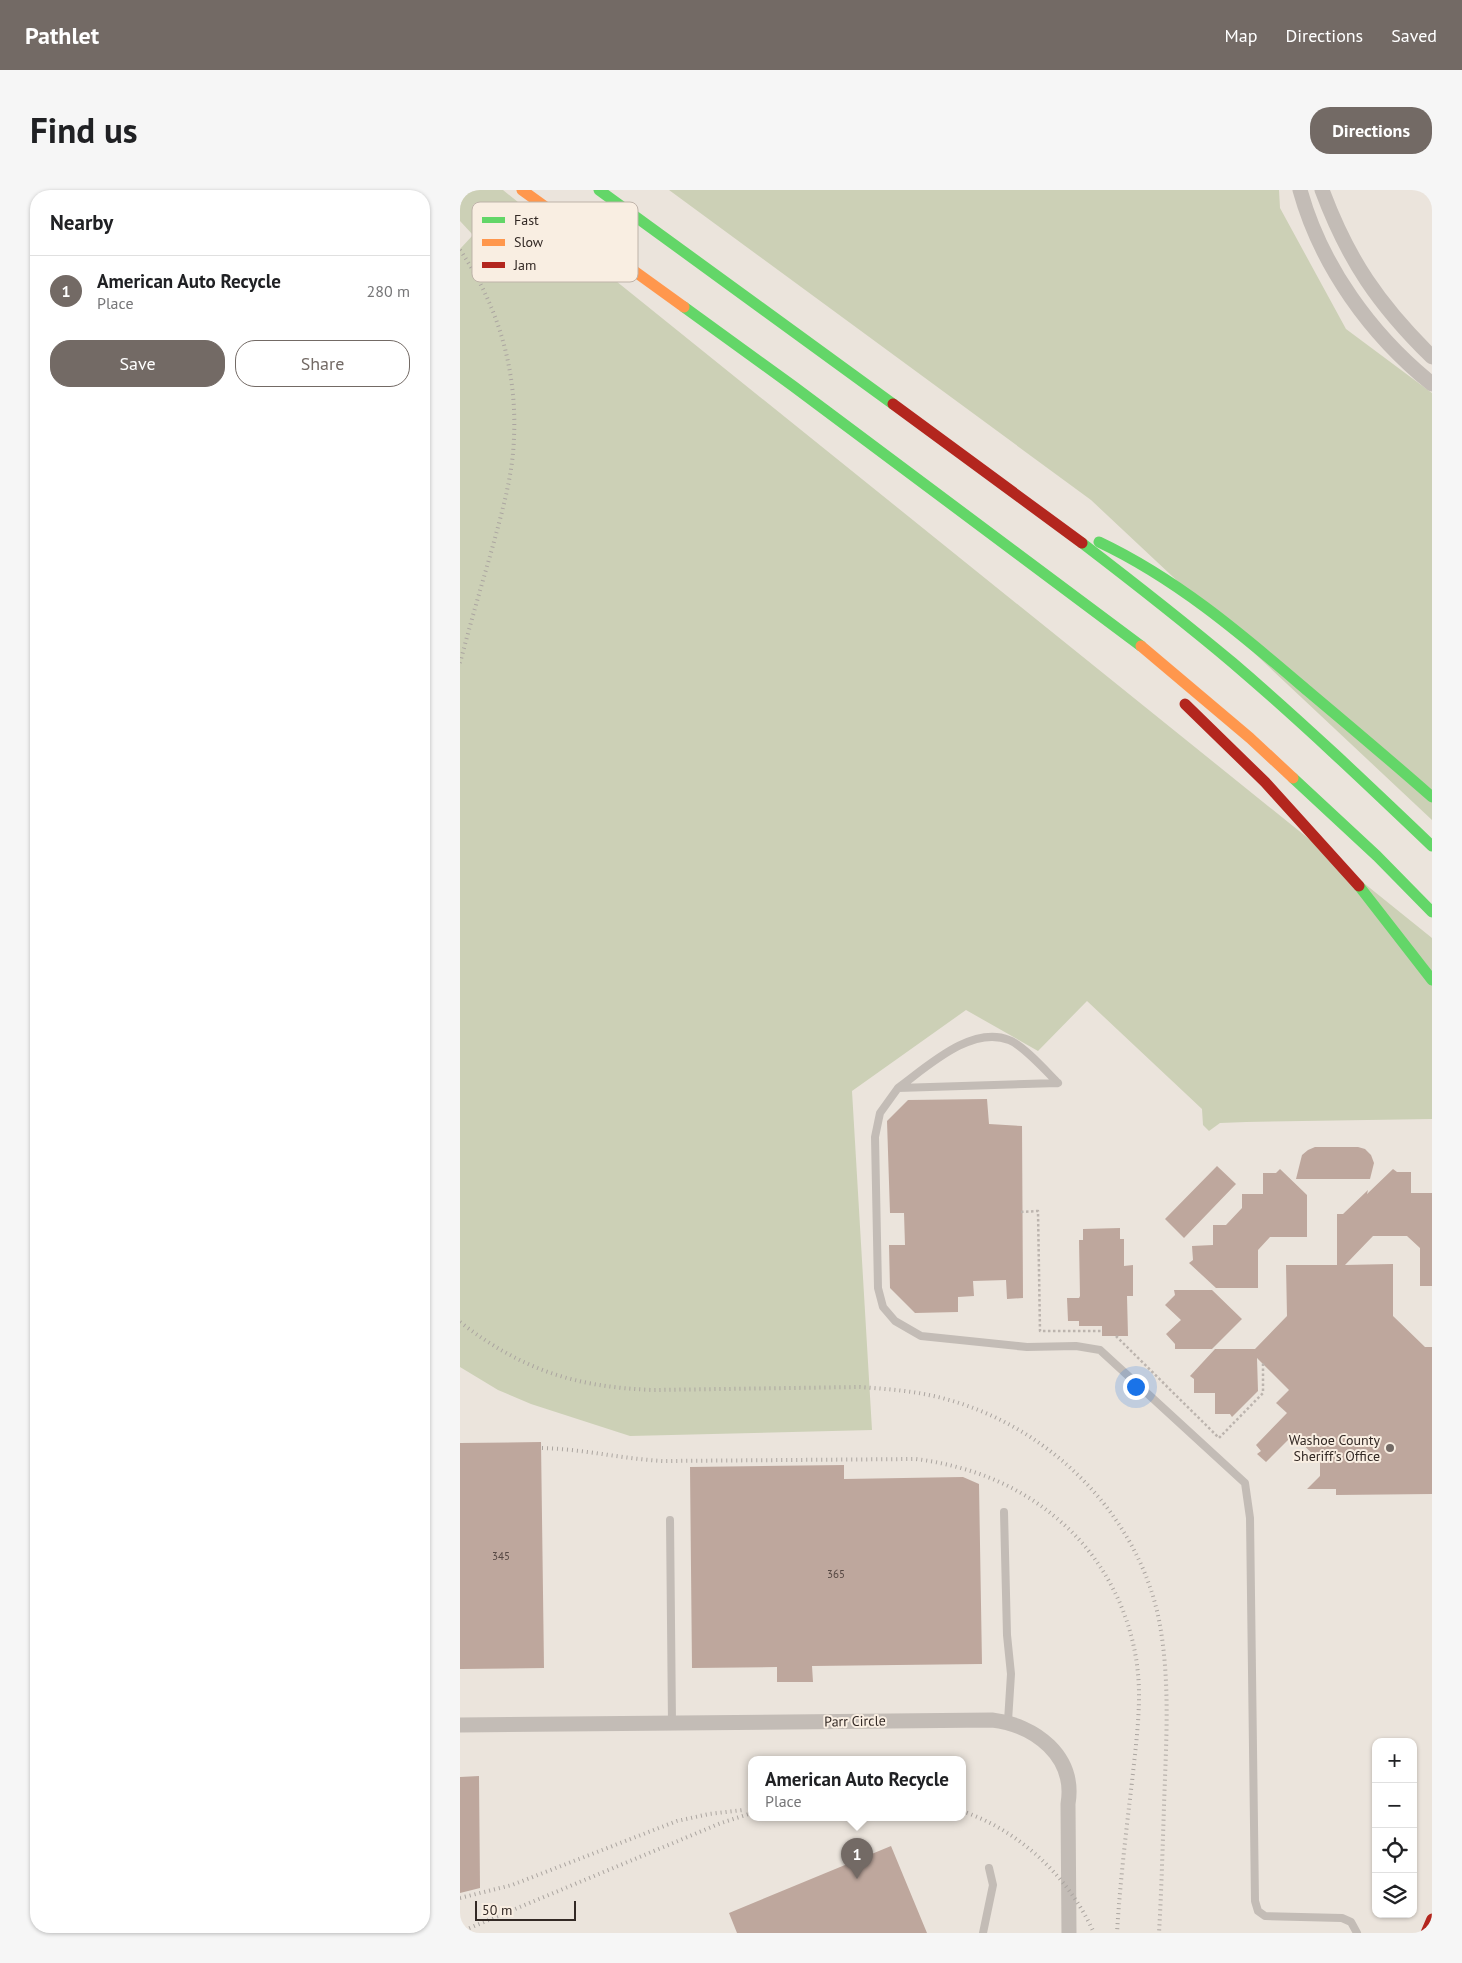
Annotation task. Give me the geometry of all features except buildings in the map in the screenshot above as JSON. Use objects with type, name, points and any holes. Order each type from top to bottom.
[{"type":"main road","points":[[522,190],[539,202]]},
{"type":"main road","points":[[599,190],[615,202]]},
{"type":"main road","points":[[638,218],[1062,527],[1234,664],[1332,751],[1432,846]]},
{"type":"main road","points":[[638,274],[785,380],[1134,640],[1250,738],[1377,856],[1432,912]]},
{"type":"main road","points":[[1062,527],[1127,554],[1178,587],[1246,639],[1432,797]]},
{"type":"main road","points":[[1088,606],[1113,640]]},
{"type":"main road","points":[[1176,697],[1264,782],[1354,879],[1432,980]]},
{"type":"main road","points":[[1426,1933],[1432,1919]]},
{"type":"street","points":[[1300,190],[1314,229],[1329,261],[1347,291],[1367,319],[1390,345],[1432,384]]},
{"type":"street","points":[[1322,190],[1348,251],[1365,279],[1384,306],[1432,357]]},
{"type":"street","name":"Parr Circle","points":[[460,1725],[992,1720],[1022,1726],[1037,1734],[1059,1758],[1066,1773],[1070,1790],[1068,1804],[1069,1933]]},
{"type":"lane","points":[[898,1088],[1058,1083],[1011,1040],[994,1036],[977,1037],[946,1053],[898,1088],[880,1113],[875,1137],[878,1288],[882,1307],[895,1321],[920,1336],[1027,1347],[1076,1346],[1100,1350],[1245,1483],[1250,1518],[1254,1901],[1258,1911],[1265,1916],[1342,1918],[1351,1922],[1357,1933]]},
{"type":"lane","points":[[1004,1512],[1007,1635],[1011,1674],[1008,1722]]},
{"type":"lane","points":[[670,1520],[672,1723]]},
{"type":"lane","points":[[983,1933],[993,1885],[989,1868]]},
{"type":"path","points":[[1021,1212],[1038,1211],[1040,1331],[1102,1331]]},
{"type":"path","points":[[1116,1336],[1219,1438],[1263,1393],[1263,1363]]},
{"type":"green space","points":[[460,190],[503,190],[518,202],[472,202],[472,234],[460,221]]},
{"type":"green space","points":[[669,190],[1279,190],[1280,208],[1346,329],[1432,393],[1432,820],[1091,500]]},
{"type":"green space","points":[[472,236],[472,282],[617,282],[1432,938],[1432,1119],[1220,1123],[1209,1131],[1203,1125],[1202,1109],[1087,1001],[1038,1051],[966,1010],[852,1091],[872,1430],[630,1436],[531,1404],[498,1390],[460,1367],[460,249]]},
{"type":"railway","points":[[460,250],[472,269]]},
{"type":"railway","points":[[460,663],[506,493],[512,465],[514,437],[512,387],[508,363],[495,316],[479,282]]},
{"type":"railway","points":[[460,1322],[483,1339],[528,1364],[550,1373],[599,1385],[653,1390],[860,1387],[912,1392],[942,1398],[981,1411],[1017,1429],[1051,1452],[1082,1479],[1108,1509],[1131,1544],[1148,1581],[1159,1620],[1166,1679],[1167,1718],[1159,1933]]},
{"type":"railway","points":[[542,1448],[663,1461],[916,1459],[956,1467],[993,1479],[1028,1497],[1060,1521],[1078,1538],[1093,1557],[1118,1599],[1134,1646],[1138,1670],[1138,1728],[1123,1858],[1117,1933]]},
{"type":"railway","points":[[460,1898],[512,1885],[677,1821],[709,1814],[743,1810]]},
{"type":"railway","points":[[966,1813],[1004,1831],[1040,1858],[1071,1893],[1084,1912],[1094,1933]]},
{"type":"railway","points":[[460,1932],[721,1823],[748,1814]]},
{"type":"traffic: fast","points":[[599,190],[615,202]]},
{"type":"traffic: fast","points":[[638,218],[893,404]]},
{"type":"traffic: fast","points":[[684,307],[1141,646]]},
{"type":"traffic: fast","points":[[1099,542],[1154,572],[1230,626],[1432,797]]},
{"type":"traffic: fast","points":[[1082,543],[1158,602],[1259,685],[1359,776],[1432,846]]},
{"type":"traffic: fast","points":[[1293,778],[1377,856],[1432,912]]},
{"type":"traffic: fast","points":[[1359,886],[1432,980]]},
{"type":"traffic: slow","points":[[522,190],[539,202]]},
{"type":"traffic: slow","points":[[638,274],[684,307]]},
{"type":"traffic: slow","points":[[1141,646],[1250,738],[1293,778]]},
{"type":"traffic: jam","points":[[893,404],[1082,543]]},
{"type":"traffic: jam","points":[[1185,704],[1265,782],[1359,886]]},
{"type":"traffic: jam","points":[[1426,1933],[1432,1919]]},
{"type":"place","name":"Washoe County Sheriff's Office","points":[[1390,1448]]},
{"type":"place","name":"American Auto Recycle","points":[[857,1879]]}]
